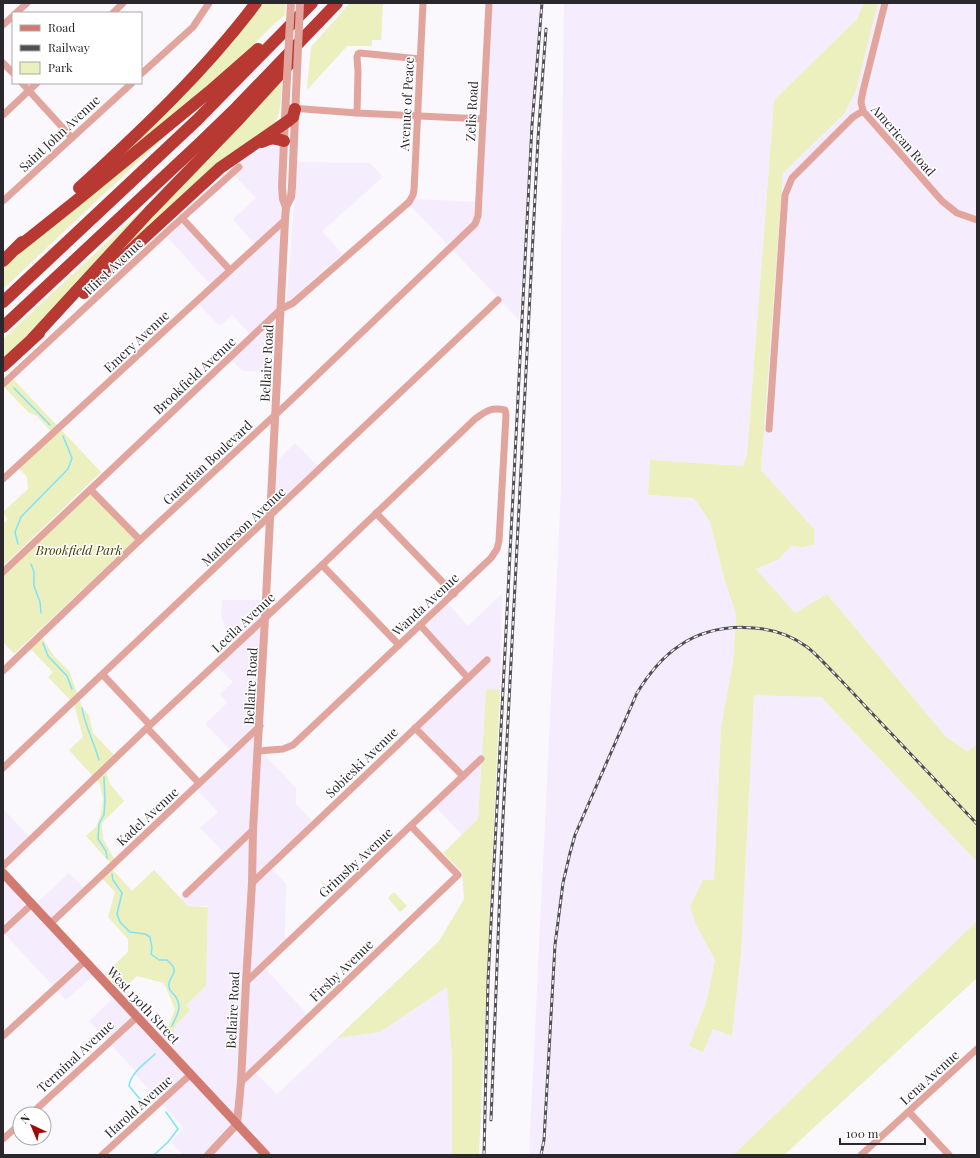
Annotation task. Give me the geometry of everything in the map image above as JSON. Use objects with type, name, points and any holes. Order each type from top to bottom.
[{"type":"highway","points":[[3,261],[158,115],[209,61],[256,3]]},
{"type":"highway","points":[[17,248],[209,92],[262,44],[301,3]]},
{"type":"highway","points":[[3,302],[198,120],[312,3]]},
{"type":"highway","points":[[3,327],[206,138],[337,3]]},
{"type":"highway","points":[[33,338],[149,212],[276,80],[341,3]]},
{"type":"highway","points":[[3,366],[220,168],[293,117],[291,108]]},
{"type":"highway","points":[[251,146],[270,138],[284,141]]},
{"type":"main road","name":"West 130th Street","points":[[3,873],[266,1155]]},
{"type":"street","points":[[17,12],[27,3]]},
{"type":"street","points":[[114,12],[123,3]]},
{"type":"street","points":[[142,73],[193,27],[209,3]]},
{"type":"street","name":"Bellaire Road","points":[[291,3],[286,96],[291,108]]},
{"type":"street","name":"Bellaire Road","points":[[237,1124],[241,1082],[252,883],[253,830],[260,726],[285,220],[286,207],[291,197],[292,187],[291,108],[296,92],[301,3]]},
{"type":"street","name":"Avenue of Peace","points":[[407,204],[413,193],[423,3]]},
{"type":"street","name":"Zelis Road","points":[[477,220],[489,3]]},
{"type":"street","name":"American Road","points":[[885,3],[863,91],[861,102],[862,111],[942,201],[957,213],[977,220]]},
{"type":"street","points":[[3,26],[12,17]]},
{"type":"street","points":[[357,113],[358,54],[420,59]]},
{"type":"street","points":[[3,63],[12,72]]},
{"type":"street","points":[[23,84],[72,138]]},
{"type":"street","points":[[3,115],[36,84]]},
{"type":"street","name":"Saint John Avenue","points":[[3,201],[131,84]]},
{"type":"street","points":[[291,108],[483,120]]},
{"type":"street","points":[[769,429],[785,195],[792,178],[853,117],[862,111]]},
{"type":"street","name":"Bellaire Road","points":[[285,124],[283,198],[286,207]]},
{"type":"street","name":"Hirst Avenue","points":[[3,384],[182,218],[240,167]]},
{"type":"street","name":"Brookfield Avenue","points":[[3,572],[281,309],[293,303],[407,204]]},
{"type":"street","points":[[182,218],[230,270]]},
{"type":"street","name":"Emery Avenue","points":[[3,479],[285,220]]},
{"type":"street","name":"Guardian Boulevard","points":[[3,671],[140,540],[276,414],[467,232],[477,220]]},
{"type":"street","name":"Matherson Avenue","points":[[3,768],[498,300]]},
{"type":"street","name":"Leeila Avenue","points":[[3,866],[475,419],[487,411],[496,408],[505,410]]},
{"type":"street","name":"Wanda Avenue","points":[[258,751],[283,749],[293,745],[491,558],[497,549],[499,541],[506,415],[505,410]]},
{"type":"street","points":[[91,490],[140,540]]},
{"type":"street","points":[[376,513],[454,594]]},
{"type":"street","points":[[322,565],[400,645]]},
{"type":"street","points":[[420,625],[468,678]]},
{"type":"street","name":"Sobieski Avenue","points":[[252,883],[487,660]]},
{"type":"street","points":[[103,675],[199,783]]},
{"type":"street","name":"Kadel Avenue","points":[[50,923],[260,726]]},
{"type":"street","points":[[415,728],[463,776]]},
{"type":"street","name":"Grimsby Avenue","points":[[246,982],[480,759]]},
{"type":"street","name":"Firsby Avenue","points":[[241,1082],[458,875],[411,826]]},
{"type":"street","points":[[186,894],[253,830]]},
{"type":"street","points":[[3,931],[32,904]]},
{"type":"street","points":[[3,1036],[85,961]]},
{"type":"street","name":"Terminal Avenue","points":[[39,1106],[137,1017]]},
{"type":"street","name":"Lena Avenue","points":[[861,1155],[977,1049]]},
{"type":"street","name":"Harold Avenue","points":[[102,1155],[191,1074]]},
{"type":"street","points":[[909,1112],[949,1155]]},
{"type":"street","points":[[208,1155],[237,1124]]},
{"type":"street","points":[[3,1139],[12,1131]]},
{"type":"shaded area","points":[[486,3],[541,3],[519,320],[410,205],[415,199],[477,202]]},
{"type":"shaded area","points":[[564,3],[864,3],[857,19],[774,100],[747,455],[743,466],[650,460],[648,495],[695,498],[710,522],[724,578],[736,614],[733,661],[721,727],[714,881],[696,925],[715,960],[706,1003],[689,1046],[713,1029],[732,1036],[741,954],[754,694],[821,697],[977,862],[977,921],[733,1155],[529,1155],[561,490],[561,257]]},
{"type":"shaded area","points":[[878,3],[977,3],[977,745],[967,751],[946,737],[827,594],[795,613],[756,569],[779,559],[791,546],[801,547],[814,545],[814,529],[761,470],[783,173],[844,114],[856,91]]},
{"type":"shaded area","points":[[288,137],[274,372],[242,371],[232,360],[254,338],[232,315],[220,326],[197,303],[213,287],[166,236],[186,218],[230,267],[255,245],[233,219],[256,198],[229,170],[236,163]]},
{"type":"shaded area","points":[[298,162],[370,163],[383,177],[322,231],[342,254],[286,303]]},
{"type":"shaded area","points":[[295,443],[317,466],[275,505],[278,460]]},
{"type":"shaded area","points":[[502,594],[500,690],[486,689],[478,819],[462,835],[432,803],[463,773],[415,726],[466,678],[421,630],[448,604],[468,626]]},
{"type":"shaded area","points":[[222,600],[269,600],[260,753],[263,753],[296,788],[296,804],[315,824],[271,867],[286,884],[284,935],[290,942],[264,967],[310,1017],[255,1072],[277,1094],[337,1038],[380,1032],[447,987],[452,1060],[452,1154],[474,1155],[183,1155],[171,1142],[184,1128],[135,1074],[136,1072],[89,1021],[121,991],[162,1036],[166,1033],[170,1038],[176,1025],[190,1010],[186,1005],[206,986],[208,906],[188,906],[180,897],[225,854],[200,828],[218,812],[194,786],[231,751],[205,724],[227,703],[220,694],[233,682],[215,663],[237,642],[225,626],[221,616]]},
{"type":"shaded area","points":[[3,809],[32,840],[3,868]]},
{"type":"shaded area","points":[[3,869],[36,904],[69,873],[84,888],[48,923],[95,974],[66,1000],[3,932]]},
{"type":"green space","points":[[260,3],[286,3],[285,15],[183,108],[100,176]]},
{"type":"green space","points":[[350,3],[385,3],[383,5],[381,40],[372,40],[372,46],[347,46],[307,90],[311,47]]},
{"type":"green space","points":[[864,3],[878,3],[856,91],[844,114],[783,173],[761,470],[814,529],[814,545],[801,547],[791,546],[779,559],[756,569],[795,613],[827,594],[946,737],[967,751],[977,745],[977,862],[821,697],[754,695],[741,954],[732,1036],[713,1029],[703,1052],[689,1046],[706,1003],[715,960],[696,925],[690,906],[703,880],[714,880],[721,727],[733,661],[736,614],[724,578],[710,522],[694,498],[648,495],[650,460],[743,466],[747,455],[774,100],[857,19]]},
{"type":"green space","points":[[282,78],[280,109],[277,120],[274,124],[108,266],[145,222]]},
{"type":"green space","points":[[190,113],[3,289],[3,266]]},
{"type":"green space","points":[[158,195],[53,311],[3,360],[3,339]]},
{"type":"green space","points":[[13,379],[101,472],[3,566],[3,523],[8,519],[3,512],[28,489],[27,477],[19,468],[54,435],[37,416],[28,412],[4,387]]},
{"type":"green space","name":"Brookfield Park","points":[[90,492],[135,540],[14,654],[3,642],[3,575]]},
{"type":"green space","points":[[42,638],[54,656],[69,671],[83,709],[89,715],[93,733],[114,755],[104,765],[110,784],[124,801],[102,823],[103,839],[115,860],[111,864],[86,836],[96,827],[101,814],[103,799],[100,784],[69,750],[83,737],[74,704],[48,677],[53,672],[30,648]]},
{"type":"green space","points":[[486,689],[500,690],[479,1155],[452,1154],[452,1060],[447,987],[380,1032],[337,1038],[439,941],[464,899],[462,872],[443,853],[478,819]]},
{"type":"green space","points":[[111,868],[132,891],[154,870],[188,906],[208,907],[206,986],[186,1005],[190,1010],[176,1025],[170,1038],[166,1033],[175,1009],[164,983],[137,976],[121,991],[105,974],[128,952],[128,939],[108,917],[115,892],[101,877]]},
{"type":"green space","points":[[394,892],[407,906],[400,912],[388,898]]},
{"type":"green space","points":[[977,921],[977,978],[784,1155],[733,1155]]},
{"type":"waterway","points":[[14,388],[50,425]]},
{"type":"waterway","points":[[18,544],[15,532],[21,517],[68,469],[72,458],[63,436]]},
{"type":"waterway","points":[[31,564],[34,572],[34,586],[40,602],[41,613]]},
{"type":"waterway","points":[[43,643],[48,656],[67,676],[72,689]]},
{"type":"waterway","points":[[82,708],[99,760]]},
{"type":"waterway","points":[[104,777],[104,815],[99,824],[98,839],[106,851],[107,858]]},
{"type":"waterway","points":[[112,874],[113,880],[122,893],[117,914],[120,922],[130,932],[145,934],[150,937],[152,948],[151,954],[159,960],[167,960],[174,968],[169,987],[178,1001],[179,1008],[172,1026]]},
{"type":"waterway","points":[[140,1099],[129,1086],[130,1081],[143,1064],[155,1054]]},
{"type":"waterway","points":[[154,1155],[168,1142],[178,1129],[166,1112]]},
{"type":"railway","points":[[484,1155],[488,982],[532,125],[542,3]]},
{"type":"railway","points":[[491,1120],[502,837],[538,139],[546,29]]},
{"type":"railway","points":[[541,1155],[544,1140],[555,945],[563,883],[570,853],[575,835],[637,693],[655,667],[672,651],[693,638],[726,628],[743,627],[761,629],[777,632],[793,638],[807,647],[818,657],[977,824]]}]
